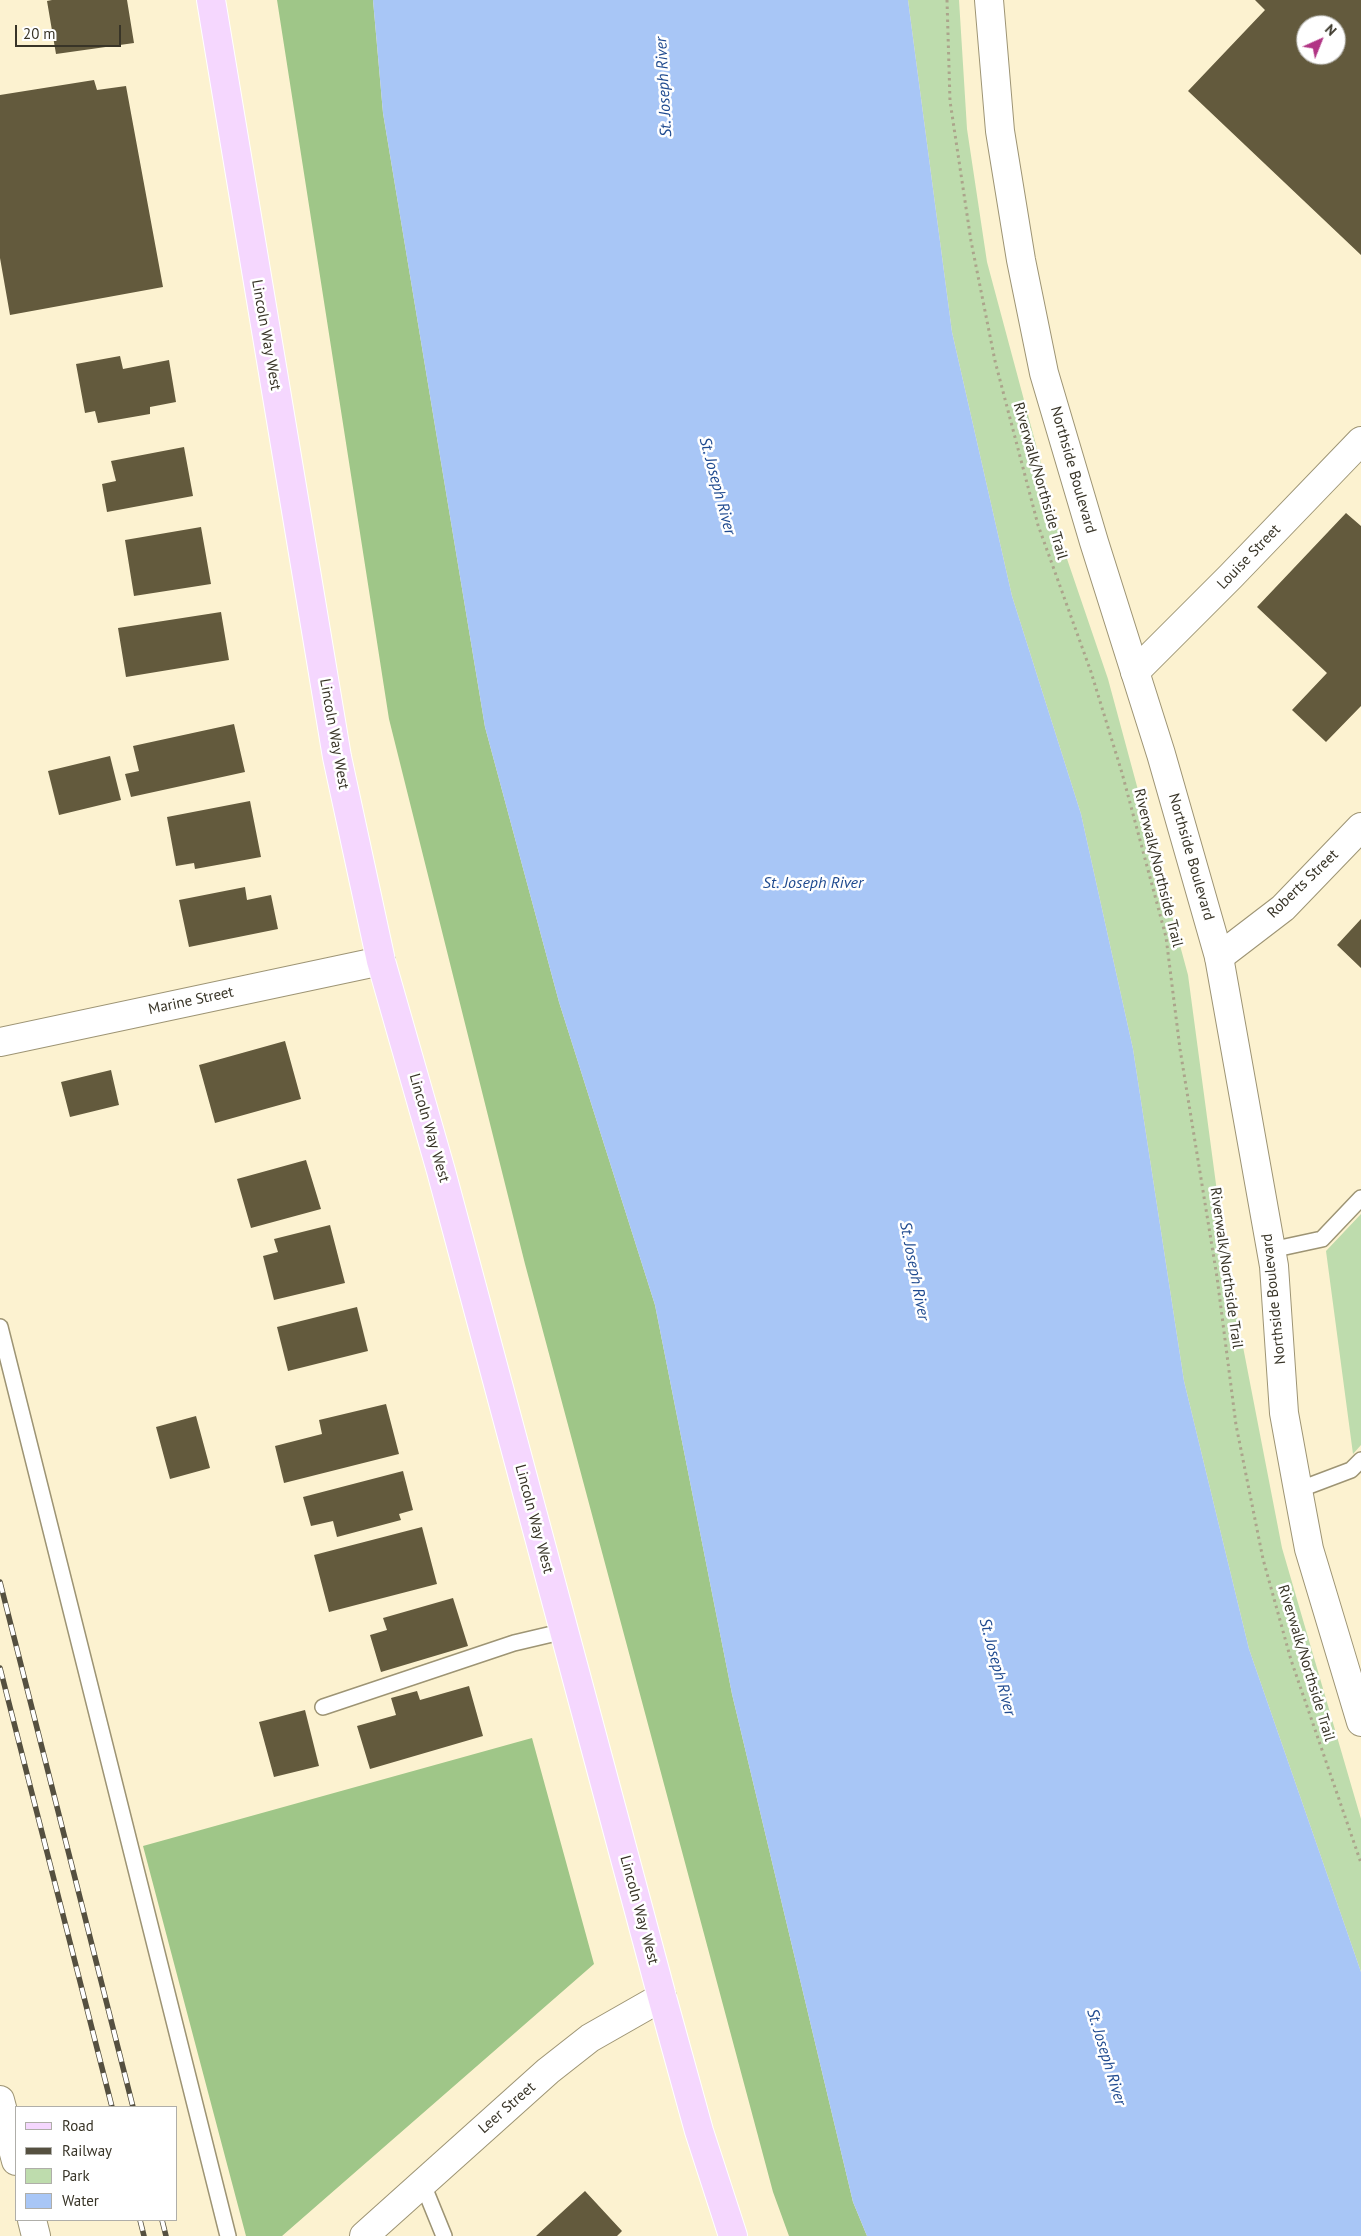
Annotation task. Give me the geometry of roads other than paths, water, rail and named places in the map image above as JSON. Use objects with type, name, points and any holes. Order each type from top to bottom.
[{"type":"main road","name":"Lincoln Way West","points":[[211,0],[337,757],[381,960],[441,1171],[662,1997],[699,2131],[733,2236]]},
{"type":"street","name":"Northside Boulevard","points":[[989,0],[1001,137],[1021,260],[1044,373],[1164,764],[1219,957],[1271,1250],[1284,1413],[1298,1490],[1309,1549],[1361,1722]]},
{"type":"street","name":"Louise Street","points":[[1135,672],[1361,441]]},
{"type":"street","name":"Roberts Street","points":[[1219,957],[1283,908],[1361,827]]},
{"type":"street","name":"Marine Street","points":[[0,1042],[381,960]]},
{"type":"street","name":"Leer Street","points":[[364,2236],[548,2071],[590,2038],[662,1997]]},
{"type":"street","points":[[0,2100],[15,2157]]},
{"type":"street","points":[[32,2221],[36,2236]]},
{"type":"lane","points":[[1271,1250],[1322,1239],[1361,1198]]},
{"type":"lane","points":[[0,1327],[228,2236]]},
{"type":"lane","points":[[1298,1490],[1351,1470],[1361,1460]]},
{"type":"lane","points":[[322,1707],[514,1643],[564,1631]]},
{"type":"lane","points":[[422,2182],[444,2236]]},
{"type":"water","name":"St. Joseph River","points":[[373,0],[908,0],[952,332],[1012,596],[1081,814],[1133,1049],[1184,1381],[1249,1649],[1361,1972],[1361,2236],[867,2236],[853,2202],[732,1694],[655,1305],[559,1002],[485,727],[383,113]]},
{"type":"railway","points":[[0,1582],[133,2106]]},
{"type":"railway","points":[[0,1668],[112,2106]]},
{"type":"railway","points":[[140,2221],[144,2236]]},
{"type":"railway","points":[[162,2221],[166,2236]]}]
